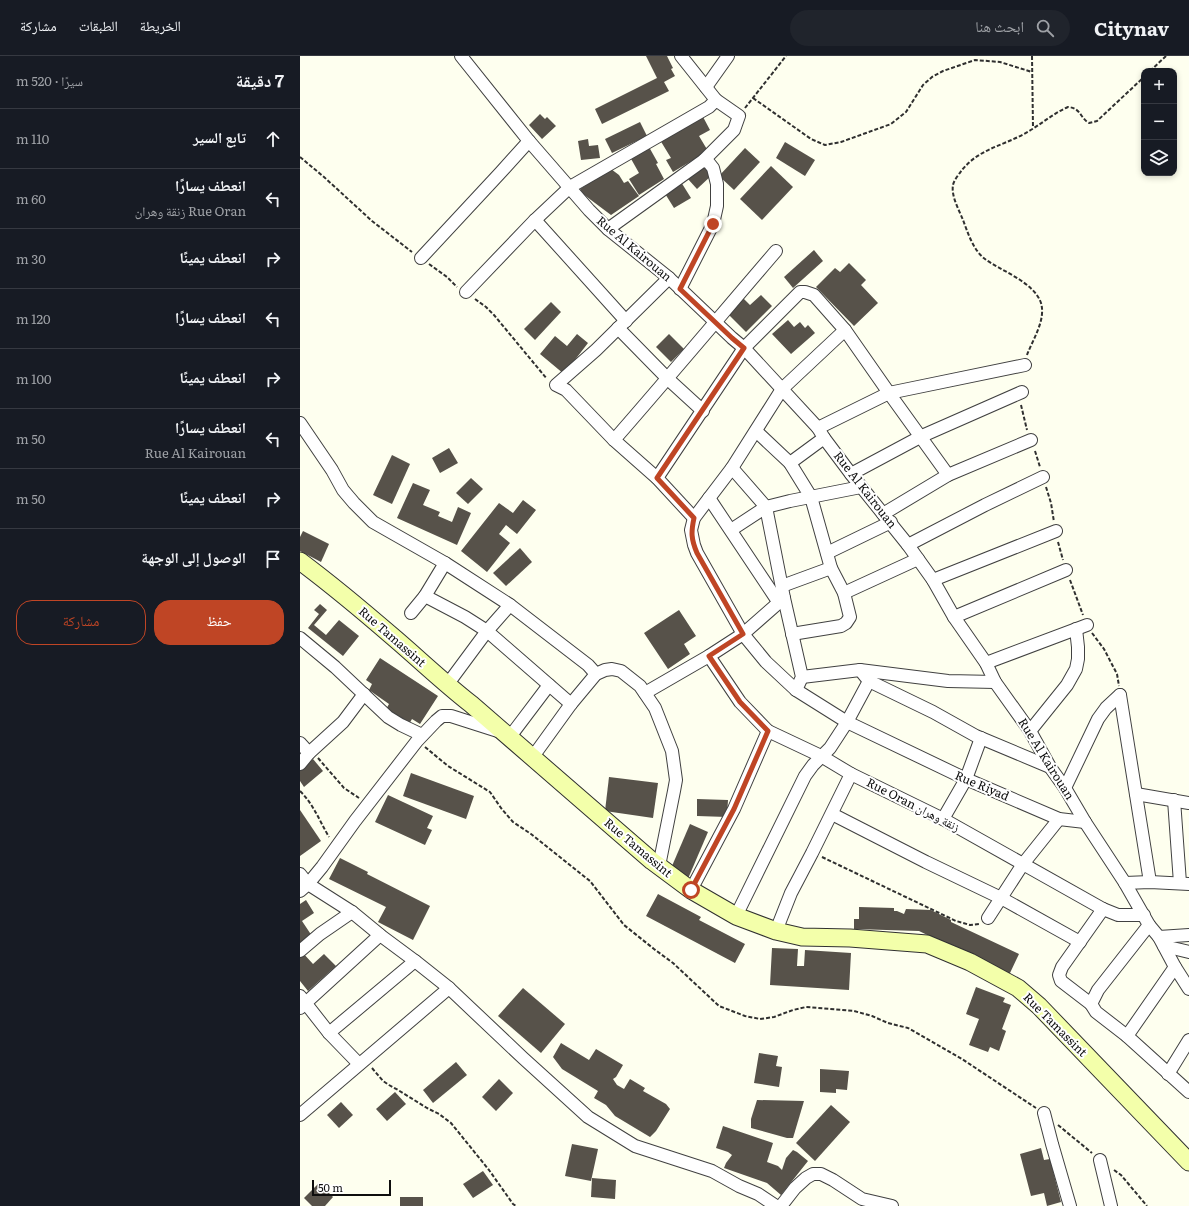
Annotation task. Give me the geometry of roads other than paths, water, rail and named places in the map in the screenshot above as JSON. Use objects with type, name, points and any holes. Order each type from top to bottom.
[{"type":"main road","name":"Rue Tamassint","points":[[300,561],[364,612],[659,866],[691,890],[736,916],[776,931],[802,937],[850,938],[927,944],[970,962],[1018,988],[1039,1006],[1187,1155]]},
{"type":"street","name":"Rue Al Kairouan","points":[[461,56],[529,140],[589,210],[608,229],[669,278],[744,348],[821,433],[861,487],[908,545],[932,580],[954,617],[986,663],[995,682],[1030,731],[1050,767],[1125,883],[1189,989]]},
{"type":"street","points":[[608,229],[704,160],[734,130],[739,116],[716,100],[681,56]]},
{"type":"street","points":[[706,87],[728,56]]},
{"type":"street","points":[[466,292],[535,220],[570,187],[709,107],[716,100]]},
{"type":"street","points":[[421,258],[529,140]]},
{"type":"street","points":[[680,289],[713,224],[717,206],[717,184],[713,168],[704,160]]},
{"type":"street","points":[[535,220],[668,379],[703,411]]},
{"type":"street","points":[[614,440],[668,379],[715,321],[776,251]]},
{"type":"street","points":[[669,278],[596,350],[556,384],[566,390],[614,440],[657,478],[694,518],[732,468],[782,389],[846,330]]},
{"type":"street","points":[[657,478],[744,348],[800,292],[814,295],[846,330],[948,475]]},
{"type":"street","points":[[790,463],[821,433],[890,393],[1025,365]]},
{"type":"street","points":[[851,474],[922,436],[1022,392]]},
{"type":"street","points":[[300,423],[332,470],[343,490],[373,522],[445,563],[510,604],[588,665],[596,674]]},
{"type":"street","points":[[756,431],[790,463],[811,497],[832,568],[844,593],[850,618],[846,624],[841,626],[792,634]]},
{"type":"street","points":[[827,553],[887,518],[948,475],[1031,440]]},
{"type":"street","points":[[732,468],[766,507],[782,596],[802,676],[796,690]]},
{"type":"street","points":[[908,545],[1043,477]]},
{"type":"street","points":[[731,530],[766,507],[861,487]]},
{"type":"street","points":[[709,498],[731,530],[782,596]]},
{"type":"street","name":"Rue Riyad","points":[[694,518],[691,530],[697,553],[743,634],[766,662],[796,690],[847,722],[966,779],[1059,819],[1085,822]]},
{"type":"street","points":[[932,580],[1056,531]]},
{"type":"street","points":[[844,593],[918,559]]},
{"type":"street","points":[[411,613],[425,596],[445,563]]},
{"type":"street","points":[[645,692],[709,656],[743,634],[782,596],[832,568]]},
{"type":"street","points":[[954,617],[1066,570]]},
{"type":"street","points":[[425,596],[466,617],[487,632],[571,704]]},
{"type":"street","points":[[447,685],[510,604]]},
{"type":"street","points":[[986,663],[1088,625]]},
{"type":"street","points":[[1030,731],[1067,685],[1076,669],[1078,647],[1076,629]]},
{"type":"street","points":[[300,638],[335,667],[388,717],[420,738]]},
{"type":"street","name":"Rue Oran زنقة وهران","points":[[709,656],[740,702],[768,731],[821,756],[851,774],[943,819],[1103,909],[1118,915],[1146,920]]},
{"type":"street","points":[[532,758],[571,704],[596,674],[612,669],[621,671],[640,686],[654,708],[666,735],[672,751],[676,780],[659,866]]},
{"type":"street","points":[[802,676],[860,670],[948,681],[995,682]]},
{"type":"street","points":[[860,670],[869,681],[933,712],[981,738],[1050,767]]},
{"type":"street","points":[[736,916],[805,776],[821,756],[830,748],[847,722],[869,681]]},
{"type":"street","points":[[304,888],[336,848],[354,821],[420,738],[442,716],[452,716],[506,735],[549,685]]},
{"type":"street","points":[[300,764],[310,751],[343,722],[364,694]]},
{"type":"street","points":[[1065,788],[1098,719],[1106,708],[1120,695],[1150,882]]},
{"type":"street","points":[[691,890],[734,809],[768,731]]},
{"type":"street","points":[[943,819],[966,779],[981,738]]},
{"type":"street","points":[[300,743],[310,751]]},
{"type":"street","points":[[776,931],[791,893],[851,774]]},
{"type":"street","points":[[1136,794],[1189,803]]},
{"type":"street","points":[[1125,883],[1150,882],[1185,884],[1174,800]]},
{"type":"street","points":[[832,814],[1001,898],[1080,942]]},
{"type":"street","points":[[988,918],[1023,864],[1059,819]]},
{"type":"street","points":[[300,874],[304,888],[352,912],[449,988],[528,1064],[588,1117],[636,1146],[712,1171],[739,1186],[758,1194],[777,1206]]},
{"type":"street","points":[[1103,909],[1062,967],[1059,975],[1061,981],[1091,1004],[1096,1012],[1127,1036],[1189,1092]]},
{"type":"street","points":[[300,952],[320,934],[352,912]]},
{"type":"street","points":[[1091,1004],[1098,990],[1146,920]]},
{"type":"street","points":[[362,1062],[329,1033],[302,1003],[380,935]]},
{"type":"street","points":[[1161,941],[1189,935]]},
{"type":"street","points":[[1161,941],[1189,952]]},
{"type":"street","points":[[329,1033],[415,961]]},
{"type":"street","points":[[1127,1036],[1175,966]]},
{"type":"street","points":[[300,1115],[449,988]]},
{"type":"street","points":[[1168,1074],[1189,1040]]},
{"type":"street","points":[[1044,1113],[1070,1206]]},
{"type":"street","points":[[1100,1160],[1111,1206]]},
{"type":"street","points":[[781,1206],[795,1188],[813,1174],[821,1174],[833,1180],[862,1202],[892,1206]]},
{"type":"street","points":[[772,1206],[777,1206]]}]
